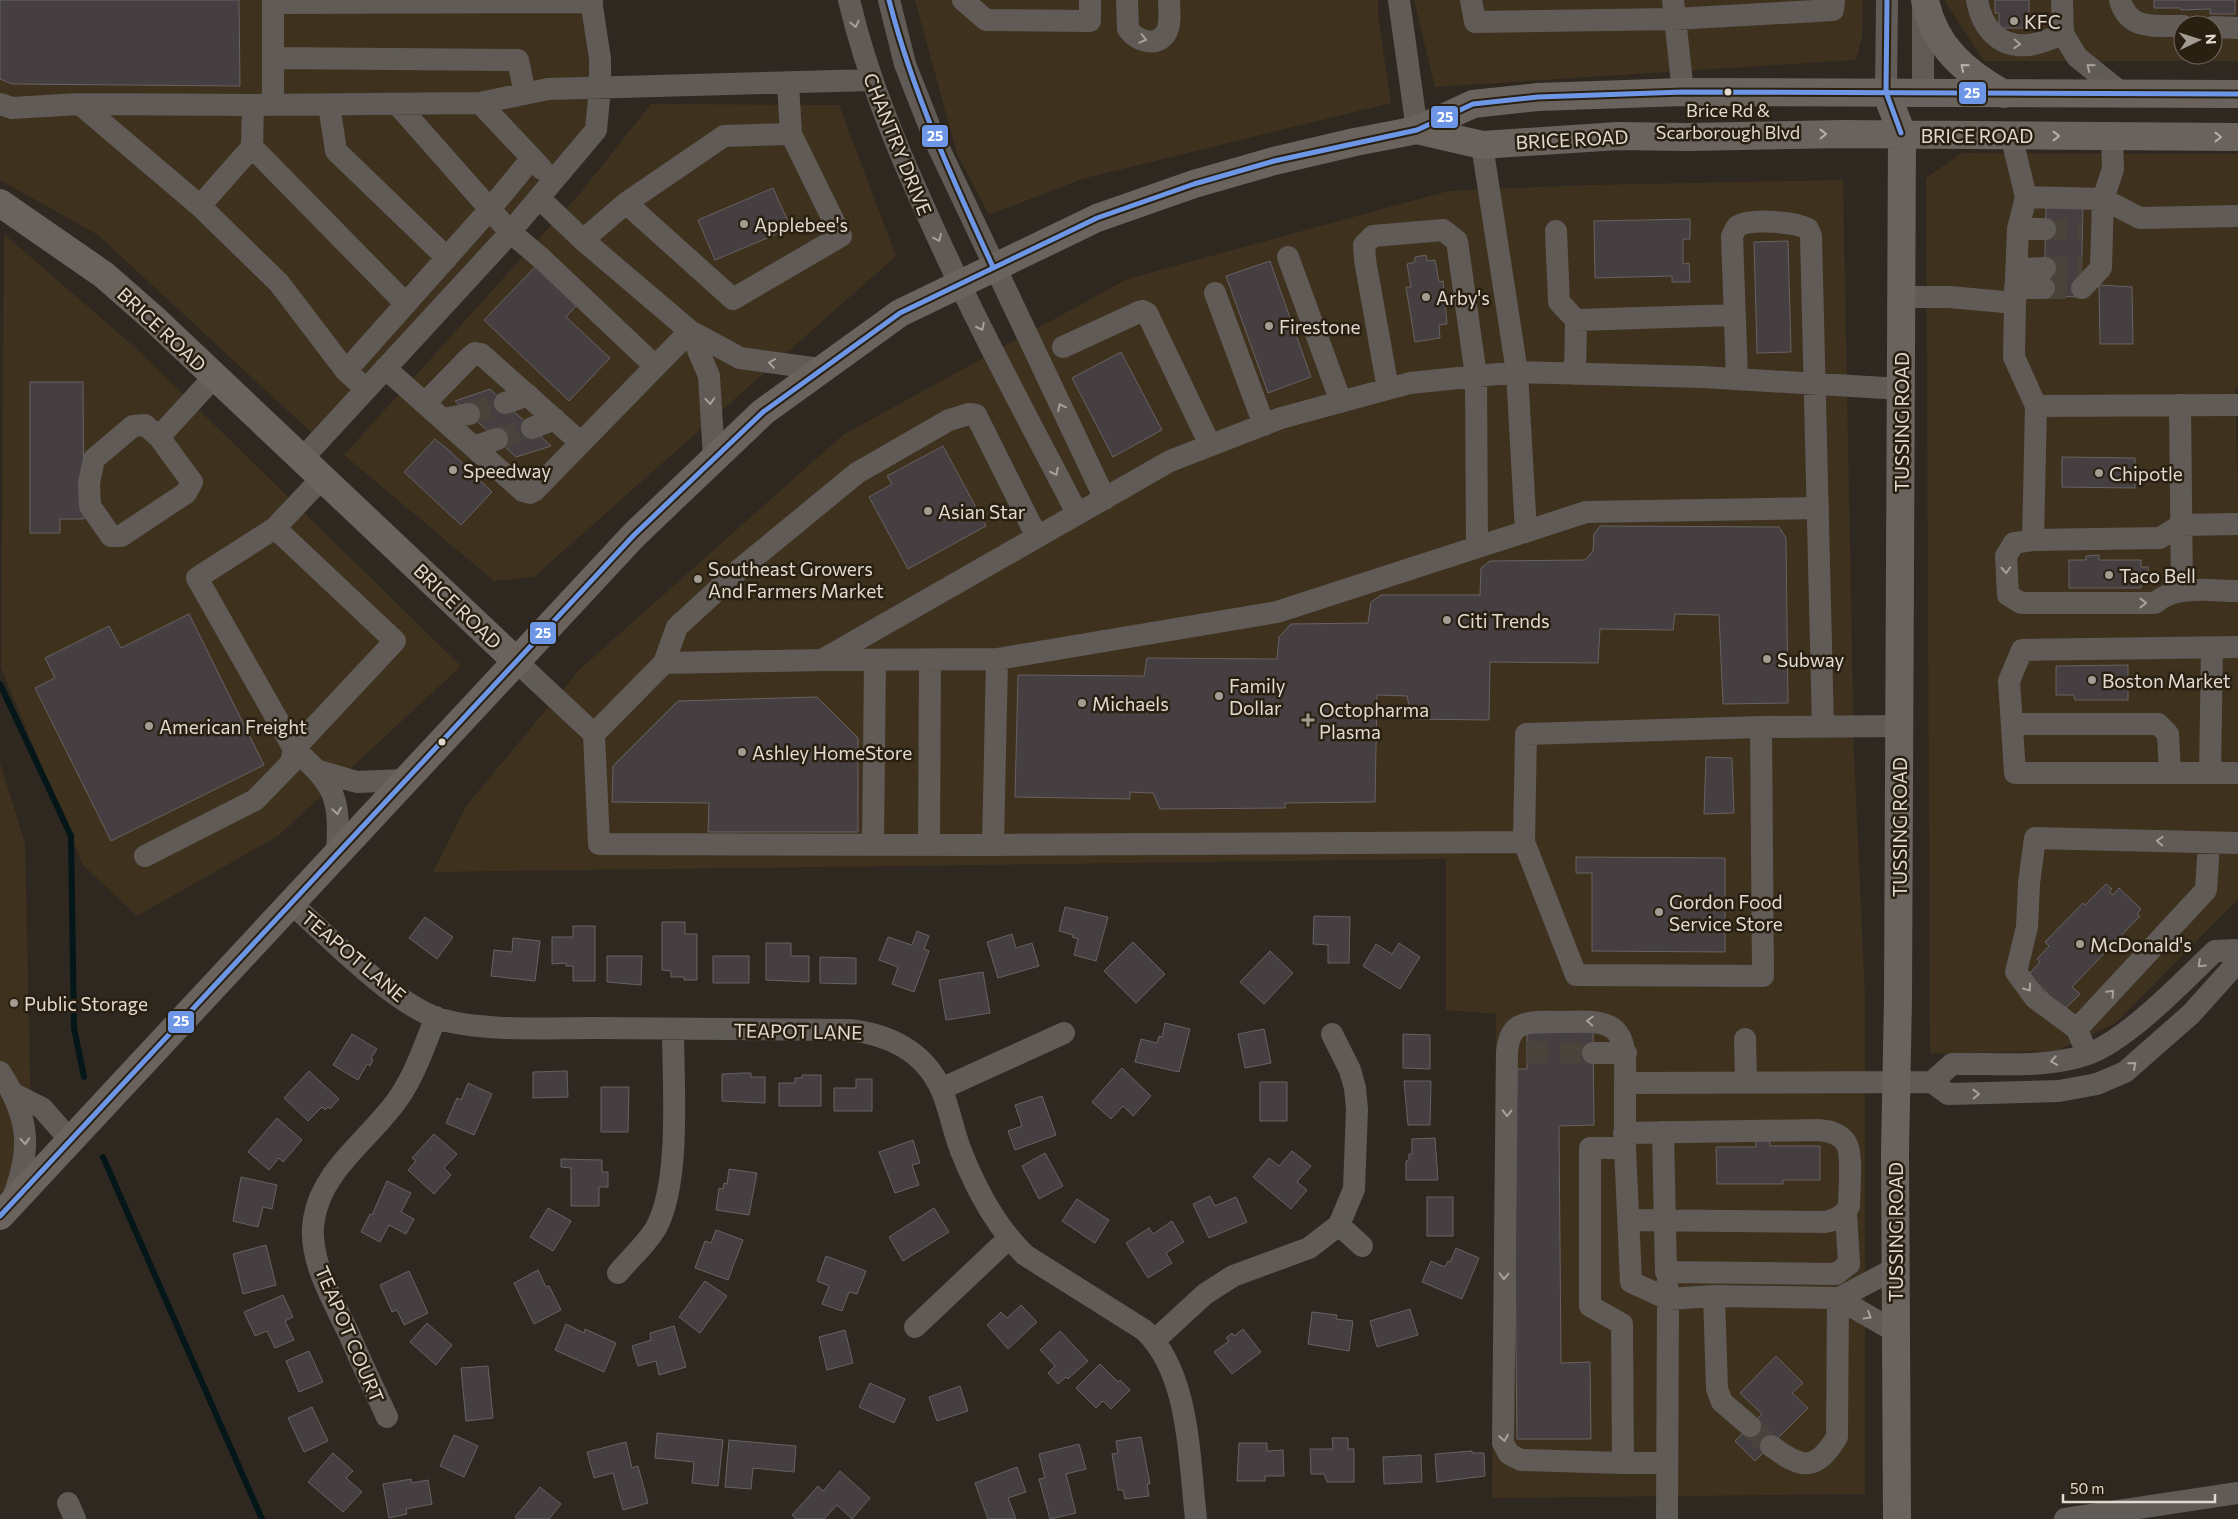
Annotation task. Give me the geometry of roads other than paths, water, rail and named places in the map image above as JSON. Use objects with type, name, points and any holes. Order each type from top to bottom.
[{"type":"main road","points":[[1924,0],[1930,22],[1944,46],[1961,65],[1986,84],[2004,94]]},
{"type":"main road","name":"BRICE ROAD","points":[[0,204],[104,275],[153,318],[214,378],[516,661],[634,535],[714,457],[763,412],[820,369],[900,313],[1098,218],[1194,184],[1292,157],[1417,130],[1473,104],[1538,97],[1683,92],[2238,94]]},
{"type":"main road","points":[[1886,92],[1902,134]]},
{"type":"main road","points":[[1902,134],[1923,92]]},
{"type":"main road","name":"BRICE ROAD","points":[[1417,130],[1482,145],[1618,136],[1902,134],[2238,137]]},
{"type":"main road","name":"TUSSING ROAD","points":[[1898,1519],[1896,1083],[1900,726],[1902,134]]},
{"type":"main road","points":[[5,1211],[516,661]]},
{"type":"street","name":"CHANTRY DRIVE","points":[[849,0],[860,47],[900,155],[959,284],[1077,514]]},
{"type":"street","name":"CHANTRY DRIVE","points":[[889,0],[905,64],[934,138],[993,267],[1104,499]]},
{"type":"street","points":[[972,4],[986,20],[1090,21],[1090,0]]},
{"type":"street","points":[[1126,0],[1128,29],[1139,40],[1147,41],[1155,41],[1162,38],[1167,30],[1169,0]]},
{"type":"street","points":[[1399,0],[1417,130]]},
{"type":"street","points":[[1471,0],[1475,22],[1674,10],[1832,10],[1834,0]]},
{"type":"street","points":[[1886,92],[1887,0]]},
{"type":"street","points":[[1923,92],[1924,0]]},
{"type":"street","points":[[1977,0],[1986,28],[1997,39],[2008,44],[2030,45],[2063,34]]},
{"type":"street","points":[[2062,0],[2063,34],[2077,57],[2123,94]]},
{"type":"street","points":[[200,206],[252,147],[273,58],[273,1],[592,1],[600,58],[600,88],[596,130],[510,232],[302,459]]},
{"type":"street","points":[[2122,7],[2132,21],[2144,25],[2173,26]]},
{"type":"street","points":[[1674,10],[1683,92]]},
{"type":"street","points":[[2223,27],[2238,28]]},
{"type":"street","points":[[273,58],[518,60],[525,94]]},
{"type":"street","points":[[0,104],[12,108],[80,104],[329,105],[480,102],[548,89],[788,84],[871,80]]},
{"type":"street","points":[[626,203],[733,299],[841,236],[791,134],[788,84]]},
{"type":"street","points":[[480,102],[553,181]]},
{"type":"street","points":[[80,104],[200,206],[279,283],[346,371],[366,389]]},
{"type":"street","points":[[398,104],[510,232],[541,258],[655,366]]},
{"type":"street","points":[[329,105],[336,151],[447,258]]},
{"type":"street","points":[[583,240],[626,203],[724,136],[791,134]]},
{"type":"street","points":[[2011,135],[2026,198],[2018,229],[2014,357],[2036,406],[2033,540]]},
{"type":"street","points":[[2088,275],[2092,230],[2112,169],[2112,136]]},
{"type":"street","points":[[1482,145],[1517,372],[1526,532]]},
{"type":"street","points":[[252,147],[406,304]]},
{"type":"street","points":[[346,371],[490,210],[532,158]]},
{"type":"street","points":[[539,198],[583,240],[690,331],[740,358],[820,369]]},
{"type":"street","points":[[2026,198],[2103,199],[2140,218],[2238,216]]},
{"type":"street","points":[[1738,379],[1732,236],[1737,227],[1746,224],[1788,223],[1808,229],[1811,236],[1816,385],[1823,727]]},
{"type":"street","points":[[2018,229],[2045,229]]},
{"type":"street","points":[[1388,389],[1364,245],[1373,236],[1443,230],[1457,241],[1476,376],[1477,548]]},
{"type":"street","points":[[1556,231],[1559,302],[1576,320],[1576,374]]},
{"type":"street","points":[[1288,258],[1341,402]]},
{"type":"street","points":[[1901,297],[1950,297],[2016,287],[2045,278]]},
{"type":"street","points":[[1215,293],[1264,424]]},
{"type":"street","points":[[1063,347],[1143,311],[1154,327],[1210,445]]},
{"type":"street","points":[[1576,320],[1735,315]]},
{"type":"street","points":[[385,368],[523,491],[530,493],[690,331]]},
{"type":"street","points":[[690,331],[709,376],[714,457]]},
{"type":"street","points":[[425,403],[475,353],[481,354],[580,442]]},
{"type":"street","points":[[822,660],[1170,461],[1264,424],[1410,383],[1517,372],[1738,379],[1901,390]]},
{"type":"street","points":[[159,437],[214,378]]},
{"type":"street","points":[[505,403],[528,395]]},
{"type":"street","points":[[2180,405],[2182,591]]},
{"type":"street","points":[[2036,406],[2238,405]]},
{"type":"street","points":[[444,419],[469,414]]},
{"type":"street","points":[[594,734],[664,663],[677,628],[754,557],[857,473],[949,420],[968,414],[976,415],[1037,537]]},
{"type":"street","points":[[532,428],[555,419]]},
{"type":"street","points":[[145,425],[159,437],[192,482],[186,493],[120,536],[111,536],[90,506],[89,484],[94,458],[133,426],[145,425]]},
{"type":"street","points":[[474,447],[497,439]]},
{"type":"street","points":[[322,478],[275,528],[197,578],[294,748],[319,771],[332,792],[339,813],[337,854]]},
{"type":"street","points":[[664,663],[997,659],[1277,612],[1586,512],[1818,508]]},
{"type":"street","points":[[2238,524],[2181,525],[2160,538],[2033,540],[2014,543],[2006,556],[2008,595],[2021,603],[2155,603],[2165,594],[2182,591],[2238,591]]},
{"type":"street","points":[[145,856],[255,800],[291,763],[294,748],[395,641],[275,528]]},
{"type":"street","points":[[2238,647],[2022,650],[2010,681],[2014,773],[2238,773]]},
{"type":"street","points":[[2210,773],[2212,648]]},
{"type":"street","points":[[993,845],[997,659]]},
{"type":"street","points":[[873,845],[875,660]]},
{"type":"street","points":[[929,845],[930,660]]},
{"type":"street","points":[[516,661],[594,734],[599,844],[993,845],[1524,842]]},
{"type":"street","points":[[2012,724],[2158,724],[2168,734],[2170,773]]},
{"type":"street","points":[[1762,727],[1763,976],[1576,975],[1524,842],[1526,734],[1762,727],[1900,726]]},
{"type":"street","points":[[319,771],[357,782],[405,780]]},
{"type":"street","points":[[2088,1054],[2077,1028],[2035,998],[2016,972],[2027,927],[2029,883],[2035,838],[2238,844]]},
{"type":"street","points":[[2077,1028],[2206,890],[2208,843]]},
{"type":"street","name":"TEAPOT LANE","points":[[292,904],[377,979],[405,1000],[436,1017],[458,1022],[533,1028],[849,1030],[871,1032],[890,1038],[918,1057],[931,1070],[941,1089],[961,1150],[975,1184],[1008,1239],[1025,1255],[1125,1317],[1155,1340],[1175,1375],[1181,1397],[1196,1519]]},
{"type":"street","points":[[1625,1083],[1932,1082],[1948,1094],[2058,1092],[2097,1084],[2125,1072],[2197,1007],[2235,965],[2236,948],[2215,951],[2168,995],[2112,1043],[2088,1054],[2049,1062],[1952,1064],[1932,1082]]},
{"type":"street","name":"TEAPOT COURT","points":[[386,1417],[322,1275],[314,1245],[314,1220],[324,1191],[338,1168],[383,1120],[400,1096],[414,1072],[436,1017]]},
{"type":"street","points":[[1667,1463],[1521,1460],[1509,1454],[1503,1444],[1517,1052],[1511,1034],[1519,1026],[1531,1023],[1590,1020],[1607,1023],[1616,1031],[1623,1042],[1626,1053],[1625,1140],[1630,1220],[1631,1282],[1668,1299],[1714,1296],[1840,1298],[1896,1268]]},
{"type":"street","points":[[618,1273],[657,1227],[667,1197],[672,1168],[673,1029]]},
{"type":"street","points":[[941,1089],[1064,1033]]},
{"type":"street","points":[[1155,1340],[1205,1294],[1232,1276],[1309,1248],[1339,1225],[1354,1189],[1357,1109],[1355,1088],[1350,1070],[1332,1034]]},
{"type":"street","points":[[1744,1039],[1746,1083]]},
{"type":"street","points":[[1594,1053],[1626,1053]]},
{"type":"street","points":[[5,1082],[42,1108],[71,1141]]},
{"type":"street","points":[[5,1082],[27,1140],[20,1180],[5,1211]]},
{"type":"street","points":[[1623,1462],[1622,1324],[1590,1306],[1590,1148],[1663,1132],[1819,1130],[1833,1132],[1847,1143],[1849,1154],[1849,1206],[1846,1213],[1849,1264],[1836,1274],[1666,1272]]},
{"type":"street","points":[[1663,1132],[1668,1299],[1667,1519]]},
{"type":"street","points":[[1630,1220],[1826,1222],[1838,1219],[1846,1213]]},
{"type":"street","points":[[1339,1225],[1362,1246]]},
{"type":"street","points":[[915,1327],[1008,1239]]},
{"type":"street","points":[[1714,1296],[1717,1388],[1722,1402],[1750,1426]]},
{"type":"street","points":[[1840,1298],[1896,1332]]},
{"type":"street","points":[[1771,1446],[1790,1460],[1803,1464],[1815,1461],[1828,1451],[1836,1437],[1840,1298]]},
{"type":"street","points":[[2072,1518],[2238,1493]]},
{"type":"waterway","points":[[0,684],[71,836],[74,1028],[84,1077]]},
{"type":"waterway","points":[[103,1157],[262,1519]]},
{"type":"tunnel","points":[[2045,229],[2082,230]]},
{"type":"tunnel","points":[[2045,268],[2082,268]]},
{"type":"tunnel","points":[[2044,288],[2082,288]]},
{"type":"tunnel","points":[[469,414],[505,403]]},
{"type":"tunnel","points":[[497,439],[532,428]]},
{"type":"tunnel","points":[[1527,1052],[1593,1053]]},
{"type":"tunnel","points":[[1750,1426],[1771,1446]]},
{"type":"place","name":"KFC","points":[[2014,21]]},
{"type":"place","name":"Brice Rd & Scarborough Blvd","points":[[1728,92]]},
{"type":"place","name":"Applebee's","points":[[744,224]]},
{"type":"place","name":"Arby's","points":[[1426,297]]},
{"type":"place","name":"Firestone","points":[[1269,326]]},
{"type":"place","name":"Speedway","points":[[453,470]]},
{"type":"place","name":"Chipotle","points":[[2099,473]]},
{"type":"place","name":"Asian Star","points":[[928,511]]},
{"type":"place","name":"Taco Bell","points":[[2109,575]]},
{"type":"place","name":"Southeast Growers And Farmers Market","points":[[698,579]]},
{"type":"place","name":"Citi Trends","points":[[1447,620]]},
{"type":"place","name":"Subway","points":[[1767,659]]},
{"type":"place","name":"Boston Market","points":[[2092,680]]},
{"type":"place","name":"Family Dollar","points":[[1219,696]]},
{"type":"place","name":"Michaels","points":[[1082,703]]},
{"type":"place","name":"Octopharma Plasma","points":[[1308,720]]},
{"type":"place","name":"American Freight","points":[[149,726]]},
{"type":"place","name":"Ashley HomeStore","points":[[742,752]]},
{"type":"place","name":"Gordon Food Service Store","points":[[1659,912]]},
{"type":"place","name":"McDonald's","points":[[2080,944]]},
{"type":"place","name":"Public Storage","points":[[14,1003]]}]
